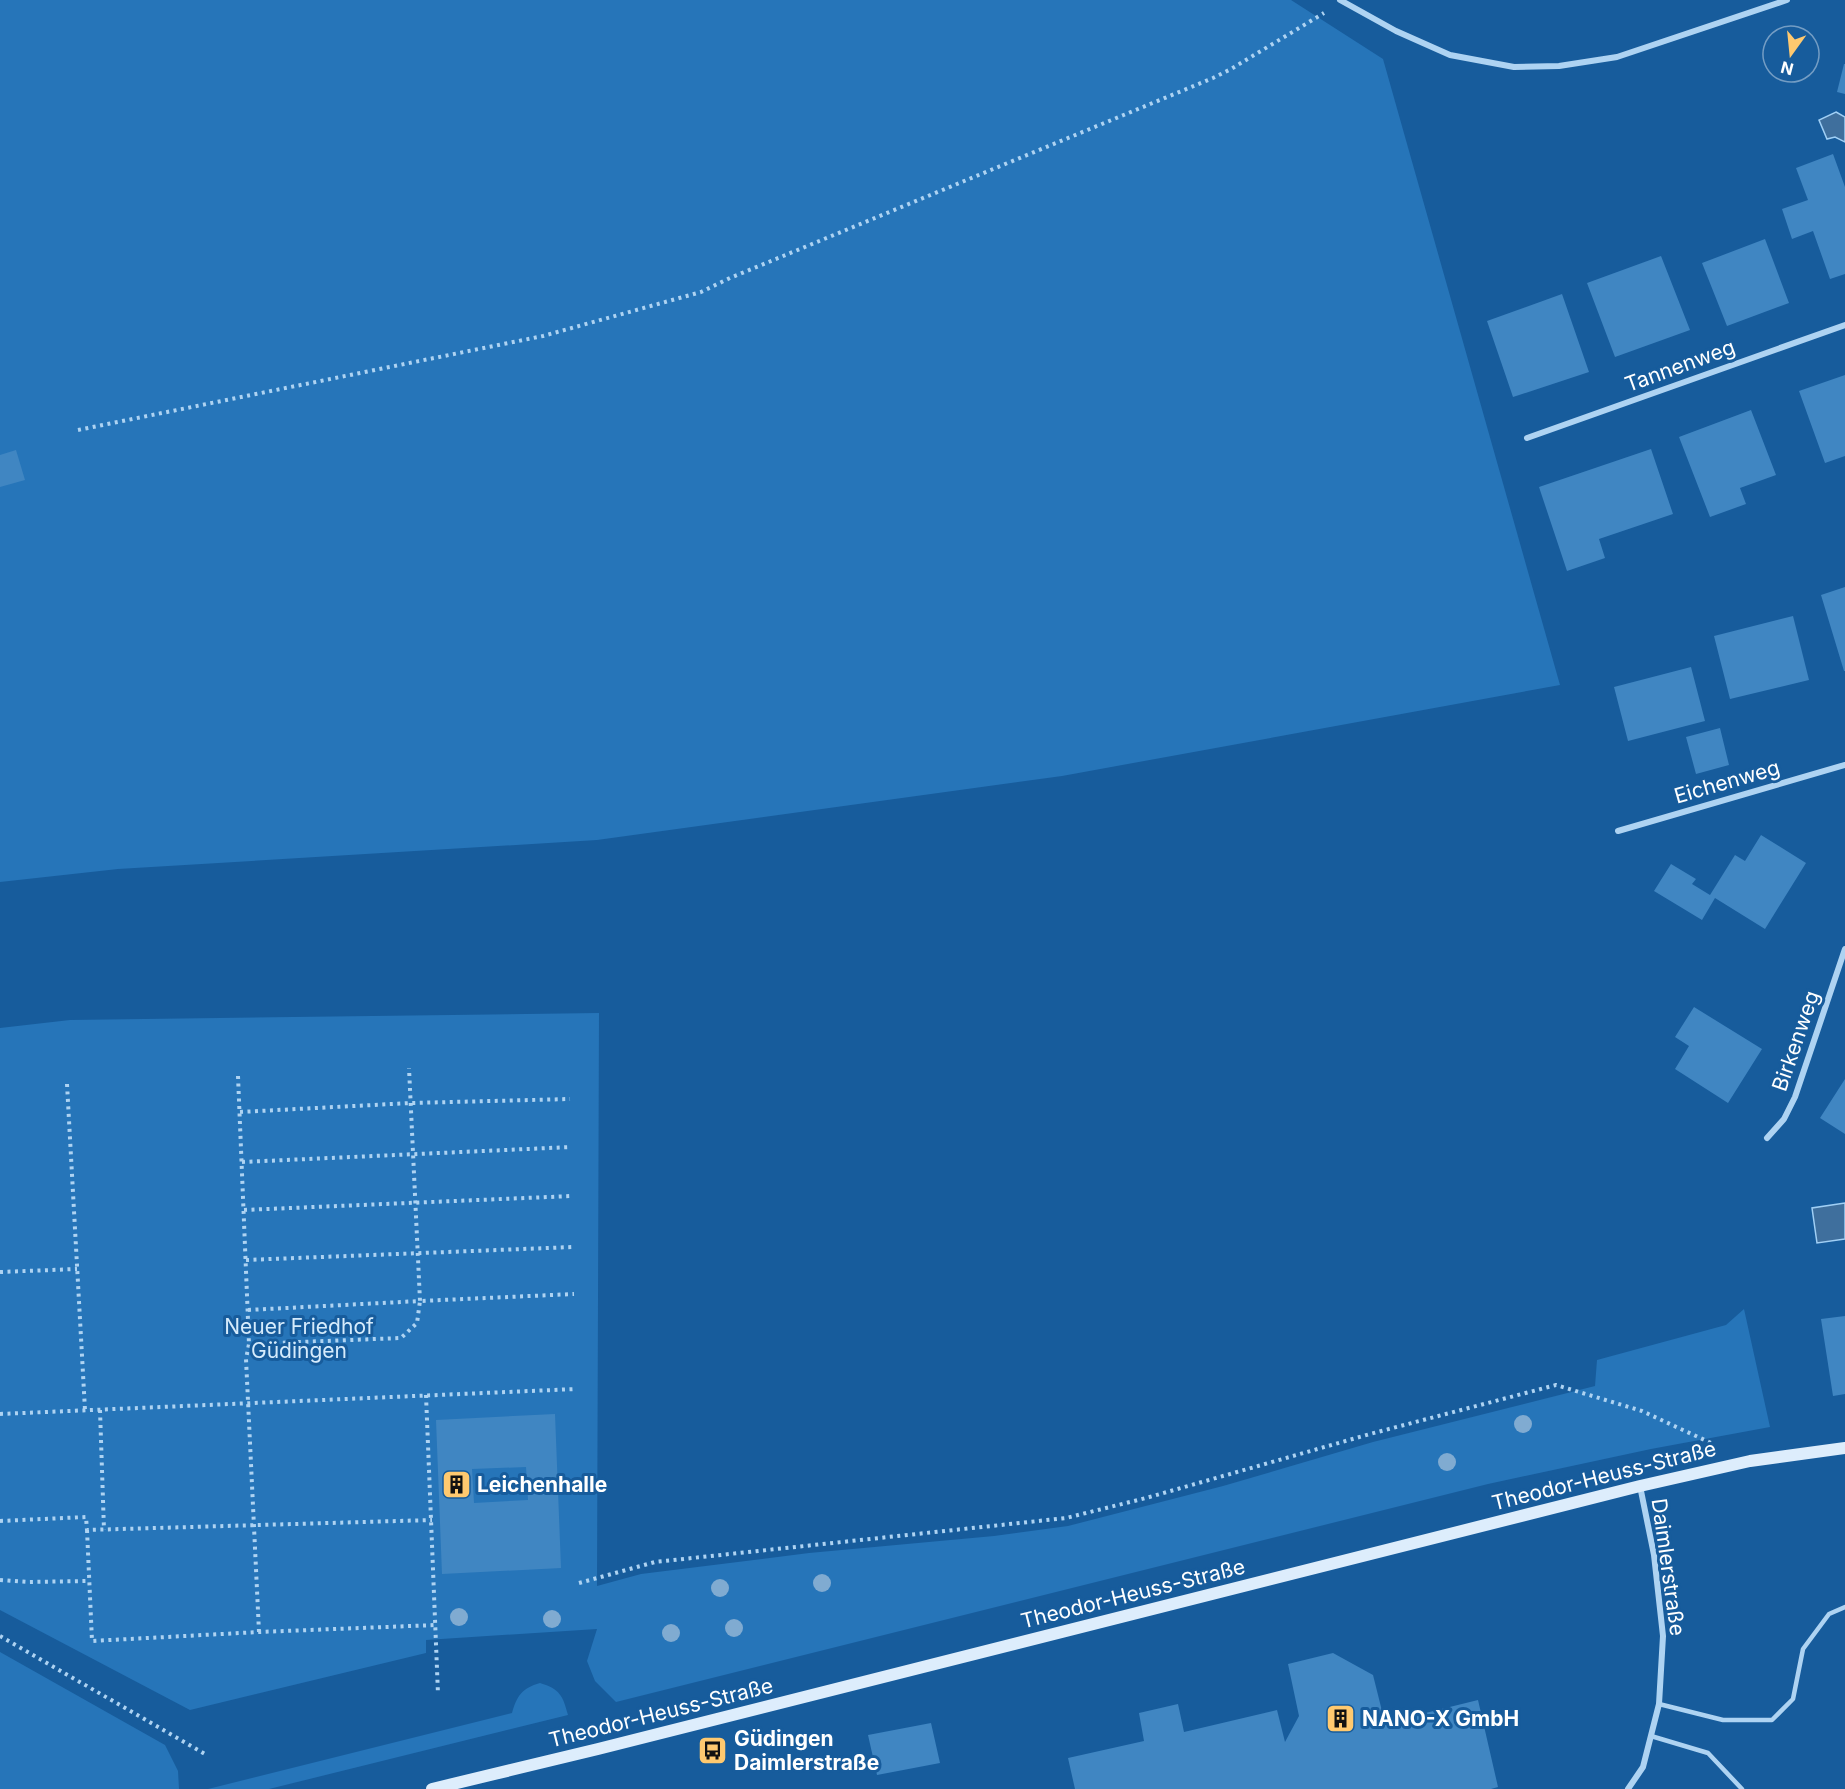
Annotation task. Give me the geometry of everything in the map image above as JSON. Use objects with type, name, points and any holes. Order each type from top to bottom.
[{"type":"street","points":[[1341,1],[1396,31],[1450,55],[1514,67],[1559,66],[1617,57],[1787,0]]},
{"type":"street","name":"Tannenweg","points":[[1527,438],[1845,325]]},
{"type":"street","name":"Eichenweg","points":[[1618,831],[1845,765]]},
{"type":"street","name":"Birkenweg","points":[[1767,1138],[1784,1119],[1795,1097],[1845,949]]},
{"type":"street","name":"Theodor-Heuss-Straße","points":[[432,1789],[1641,1486],[1750,1461],[1845,1448]]},
{"type":"street","name":"Daimlerstraße","points":[[1628,1789],[1643,1767],[1659,1704],[1664,1636],[1654,1556],[1641,1486]]},
{"type":"lane","points":[[1659,1704],[1723,1720],[1772,1720],[1793,1699],[1803,1649],[1828,1614],[1845,1607]]},
{"type":"lane","points":[[1651,1736],[1708,1753],[1742,1789]]},
{"type":"path","points":[[78,430],[543,336],[701,292],[1213,78],[1341,1]]},
{"type":"path","points":[[249,1344],[401,1338],[417,1323],[420,1301],[409,1068]]},
{"type":"path","points":[[238,1076],[249,1344],[246,1359],[258,1632]]},
{"type":"path","points":[[67,1084],[85,1410]]},
{"type":"path","points":[[240,1112],[411,1103],[570,1099]]},
{"type":"path","points":[[242,1162],[572,1147]]},
{"type":"path","points":[[244,1210],[572,1196]]},
{"type":"path","points":[[246,1260],[573,1247]]},
{"type":"path","points":[[0,1272],[77,1269]]},
{"type":"path","points":[[248,1310],[574,1294]]},
{"type":"path","points":[[579,1583],[655,1562],[1066,1518],[1556,1384],[1642,1411],[1750,1461]]},
{"type":"path","points":[[0,1414],[576,1389]]},
{"type":"path","points":[[426,1395],[438,1694]]},
{"type":"path","points":[[100,1410],[104,1530]]},
{"type":"path","points":[[0,1521],[86,1517],[92,1641],[436,1625]]},
{"type":"path","points":[[87,1530],[432,1520]]},
{"type":"path","points":[[0,1580],[89,1581]]},
{"type":"path","points":[[0,1636],[206,1754]]},
{"type":"green space","points":[[0,0],[1291,0],[1383,59],[1560,685],[1062,776],[597,840],[118,869],[0,882]]},
{"type":"green space","name":"Neuer Friedhof Güdingen","points":[[599,1013],[597,1586],[641,1574],[809,1553],[994,1536],[1068,1526],[1223,1486],[1373,1442],[1595,1386],[1597,1360],[1726,1325],[1744,1309],[1770,1427],[1651,1449],[1488,1484],[616,1702],[595,1681],[587,1661],[597,1629],[426,1640],[426,1653],[190,1710],[0,1610],[0,1028],[70,1020]]},
{"type":"green space","points":[[0,1652],[165,1745],[178,1771],[179,1789],[0,1789]]},
{"type":"green space","points":[[540,1683],[560,1694],[568,1715],[269,1789],[208,1789],[512,1713],[521,1694],[529,1687]]},
{"type":"shaded area","points":[[1836,112],[1845,117],[1845,142],[1835,137],[1827,139],[1819,120]]},
{"type":"shaded area","points":[[1845,1203],[1845,1239],[1817,1243],[1812,1208]]},
{"type":"building","points":[[1845,64],[1845,94],[1837,92]]},
{"type":"building","points":[[1833,154],[1845,187],[1845,274],[1830,279],[1813,231],[1792,239],[1782,209],[1808,200],[1796,168]]},
{"type":"building","points":[[1765,239],[1789,303],[1727,326],[1702,263]]},
{"type":"building","points":[[1661,256],[1690,330],[1615,357],[1587,283]]},
{"type":"building","points":[[1562,294],[1589,372],[1513,397],[1487,321]]},
{"type":"building","points":[[1845,375],[1845,456],[1825,463],[1799,391]]},
{"type":"building","points":[[1751,410],[1776,475],[1740,488],[1746,504],[1710,517],[1679,437]]},
{"type":"building","points":[[1651,449],[1673,514],[1599,539],[1605,558],[1567,571],[1539,487]]},
{"type":"building","points":[[16,450],[25,480],[0,487],[0,455]]},
{"type":"building","points":[[1845,587],[1845,671],[1844,671],[1821,595]]},
{"type":"building","points":[[1793,616],[1809,680],[1730,699],[1714,636]]},
{"type":"building","points":[[1691,667],[1705,721],[1628,741],[1614,687]]},
{"type":"building","points":[[1720,728],[1729,765],[1696,774],[1686,737]]},
{"type":"building","points":[[1761,835],[1806,863],[1765,929],[1715,898],[1702,920],[1654,891],[1671,864],[1696,879],[1692,884],[1710,895],[1735,855],[1745,861]]},
{"type":"building","points":[[1694,1007],[1762,1049],[1728,1103],[1675,1069],[1689,1046],[1675,1037]]},
{"type":"building","points":[[1845,1079],[1845,1134],[1820,1118]]},
{"type":"building","points":[[1845,1316],[1845,1394],[1833,1396],[1821,1319]]},
{"type":"building","name":"Leichenhalle","points":[[555,1414],[561,1568],[442,1574],[436,1420]],"holes":[[[526,1467],[528,1500],[474,1503],[472,1469]]]},
{"type":"building","name":"NANO-X GmbH","points":[[1333,1653],[1373,1675],[1385,1723],[1478,1700],[1498,1787],[1491,1789],[1075,1789],[1068,1758],[1144,1741],[1139,1713],[1178,1704],[1184,1732],[1277,1710],[1285,1742],[1299,1716],[1288,1664]]},
{"type":"building","points":[[931,1723],[940,1763],[877,1775],[868,1735]]},
{"type":"place","name":"Leichenhalle","points":[[456,1485]]},
{"type":"place","name":"NANO-X GmbH","points":[[1341,1719]]},
{"type":"place","name":"Güdingen Daimlerstraße","points":[[713,1751]]}]
